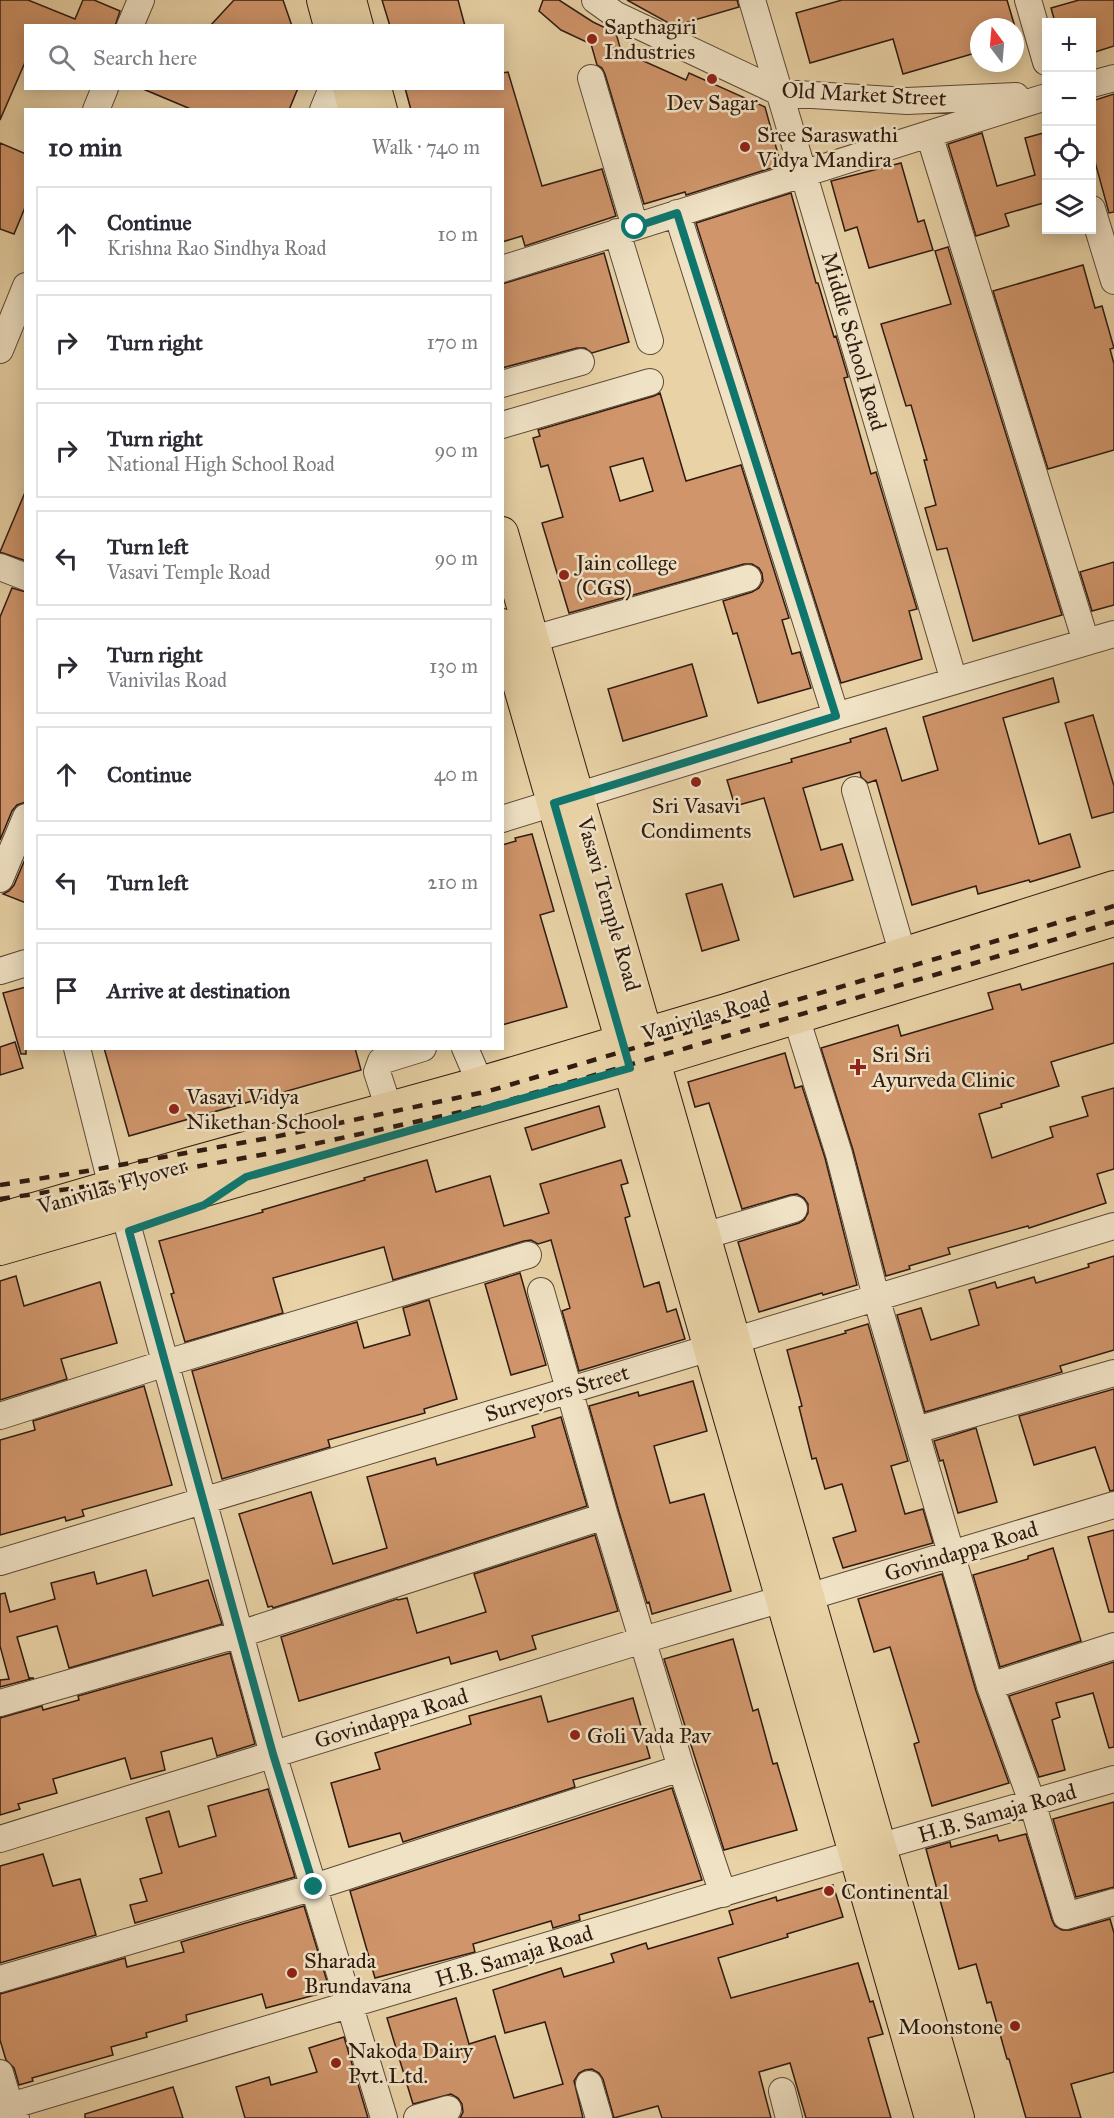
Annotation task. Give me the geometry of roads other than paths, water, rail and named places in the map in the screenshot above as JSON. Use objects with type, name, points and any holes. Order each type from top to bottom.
[{"type":"main road","points":[[323,0],[329,24]]},
{"type":"main road","points":[[350,0],[356,24]]},
{"type":"main road","points":[[350,90],[354,108]]},
{"type":"main road","points":[[376,90],[380,108]]},
{"type":"main road","name":"Vasavi Temple Road","points":[[504,546],[508,574],[533,639],[566,799]]},
{"type":"main road","name":"Vasavi Temple Road","points":[[504,630],[566,799],[638,1051]]},
{"type":"main road","name":"Vanivilas Road","points":[[246,1177],[638,1051],[903,955],[1114,887]]},
{"type":"main road","name":"Vanivilas Road","points":[[225,1154],[480,1083],[796,1017],[1114,920]]},
{"type":"main road","points":[[638,1051],[704,1236],[722,1343]]},
{"type":"main road","points":[[638,1051],[868,1850],[958,2118]]},
{"type":"main road","points":[[0,1201],[152,1157],[179,1152],[225,1154]]},
{"type":"main road","name":"Vanivilas Flyover","points":[[0,1219],[225,1154]]},
{"type":"main road","points":[[0,1269],[129,1231],[204,1205],[246,1177]]},
{"type":"main road","name":"Vanivilas Flyover","points":[[0,1249],[246,1177]]},
{"type":"main road","points":[[868,1850],[931,2118]]},
{"type":"street","points":[[131,24],[141,0]]},
{"type":"street","name":"Old Market Street","points":[[595,0],[616,15],[781,93],[907,101],[1042,95]]},
{"type":"street","name":"Middle School Road","points":[[752,0],[954,681]]},
{"type":"street","points":[[1028,0],[1042,46]]},
{"type":"street","points":[[591,78],[650,341]]},
{"type":"street","points":[[1096,83],[1114,78]]},
{"type":"street","points":[[97,108],[104,90]]},
{"type":"street","points":[[324,108],[331,90]]},
{"type":"street","points":[[504,268],[1042,97]]},
{"type":"street","points":[[929,134],[1086,642]]},
{"type":"street","points":[[677,213],[836,716]]},
{"type":"street","points":[[1096,221],[1114,281]]},
{"type":"street","points":[[0,350],[24,291]]},
{"type":"street","points":[[504,383],[581,362]]},
{"type":"street","points":[[504,424],[650,382]]},
{"type":"street","points":[[0,567],[24,576]]},
{"type":"street","points":[[533,639],[748,578]]},
{"type":"street","points":[[504,818],[836,716],[1114,634]]},
{"type":"street","points":[[855,790],[903,955]]},
{"type":"street","points":[[0,879],[24,822]]},
{"type":"street","points":[[0,971],[24,964]]},
{"type":"street","points":[[796,1017],[839,1154],[876,1297],[950,1554],[990,1686],[1032,1802],[1066,1916],[1114,1902]]},
{"type":"street","points":[[78,1050],[108,1171]]},
{"type":"street","points":[[389,1109],[377,1072],[381,1061],[417,1050]]},
{"type":"street","points":[[466,1050],[480,1083]]},
{"type":"street","points":[[704,1236],[794,1209]]},
{"type":"street","name":"Surveyors Street","points":[[0,1562],[1114,1226]]},
{"type":"street","points":[[129,1231],[273,1754],[384,2118]]},
{"type":"street","points":[[0,1416],[166,1363],[528,1255]]},
{"type":"street","points":[[541,1291],[642,1640],[723,1894]]},
{"type":"street","points":[[916,1430],[1114,1373]]},
{"type":"street","name":"Govindappa Road","points":[[0,1839],[642,1640],[950,1554],[1114,1505]]},
{"type":"street","points":[[0,1703],[240,1634],[605,1516]]},
{"type":"street","points":[[990,1686],[1114,1646]]},
{"type":"street","points":[[0,1979],[314,1887],[681,1768]]},
{"type":"street","name":"H.B. Samaja Road","points":[[9,2111],[349,2005],[1114,1779]]},
{"type":"street","points":[[0,2073],[9,2111]]},
{"type":"street","points":[[589,2084],[599,2118]]},
{"type":"street","points":[[782,2091],[789,2118]]},
{"type":"street","points":[[417,2118],[448,2109]]},
{"type":"railway","points":[[0,1185],[274,1137],[489,1091],[1114,906]]},
{"type":"railway","points":[[0,1199],[89,1186],[277,1152],[493,1105],[1114,922]]},
{"type":"place","name":"Sapthagiri Industries","points":[[592,39]]},
{"type":"place","name":"Dev Sagar","points":[[712,79]]},
{"type":"place","name":"Sree Saraswathi Vidya Mandira","points":[[745,147]]},
{"type":"place","name":"Jain college (CGS)","points":[[564,575]]},
{"type":"place","name":"Sri Vasavi Condiments","points":[[696,782]]},
{"type":"place","name":"Sri Sri Ayurveda Clinic","points":[[858,1067]]},
{"type":"place","name":"Vasavi Vidya Nikethan School","points":[[174,1109]]},
{"type":"place","name":"Goli Vada Pav","points":[[575,1735]]},
{"type":"place","name":"Continental","points":[[829,1891]]},
{"type":"place","name":"Sharada Brundavana","points":[[292,1973]]},
{"type":"place","name":"Moonstone","points":[[1015,2026]]},
{"type":"place","name":"Nakoda Dairy Pvt. Ltd.","points":[[336,2063]]}]
